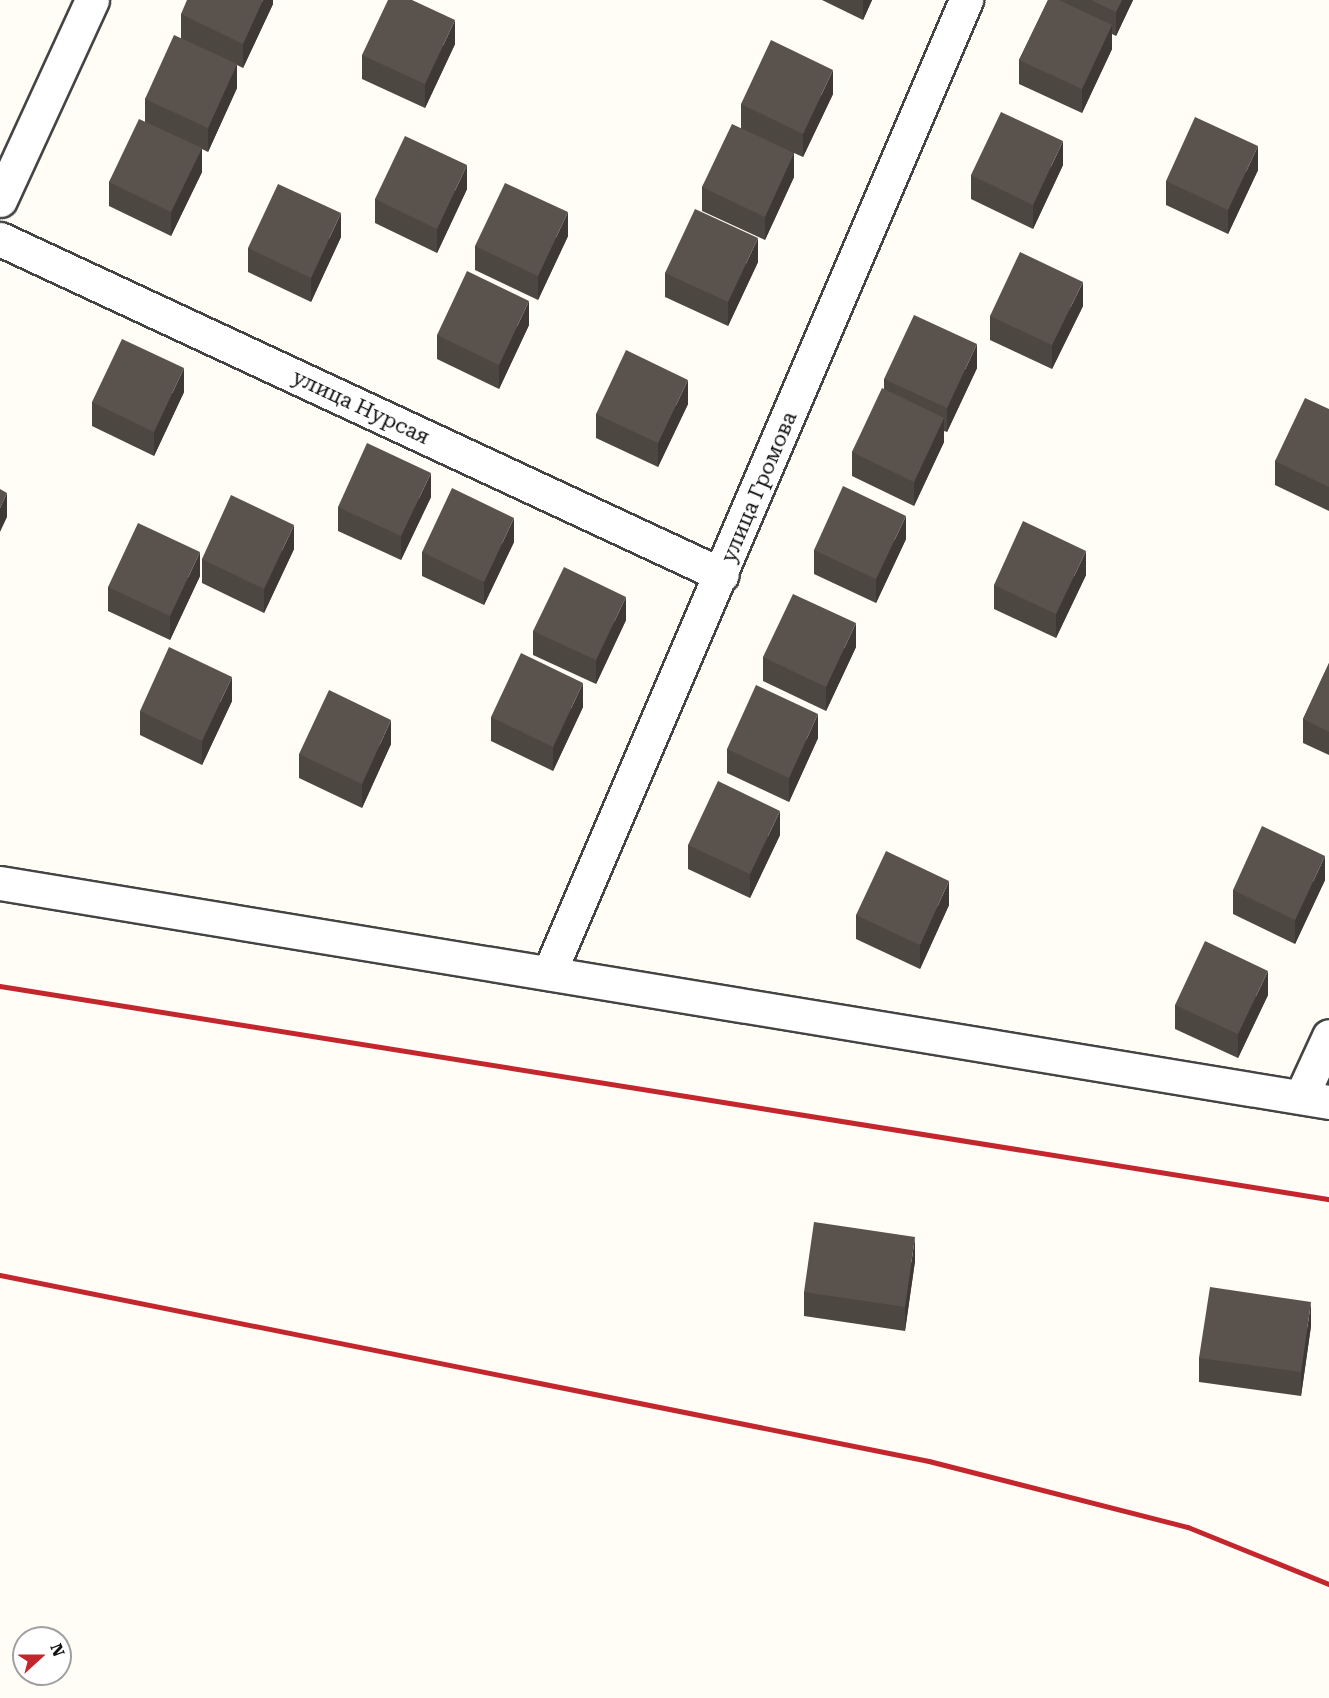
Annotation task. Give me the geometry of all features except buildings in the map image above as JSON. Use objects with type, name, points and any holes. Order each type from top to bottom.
[{"type":"street","points":[[0,200],[92,0]]},
{"type":"street","name":"улица Громова","points":[[549,973],[722,575],[966,0]]},
{"type":"street","name":"улица Нурсая","points":[[0,239],[722,575]]},
{"type":"street","points":[[0,883],[1315,1100],[1329,1036]]},
{"type":"railway","points":[[0,986],[1329,1199]]},
{"type":"railway","points":[[0,1275],[929,1461],[1188,1527],[1329,1584]]}]
